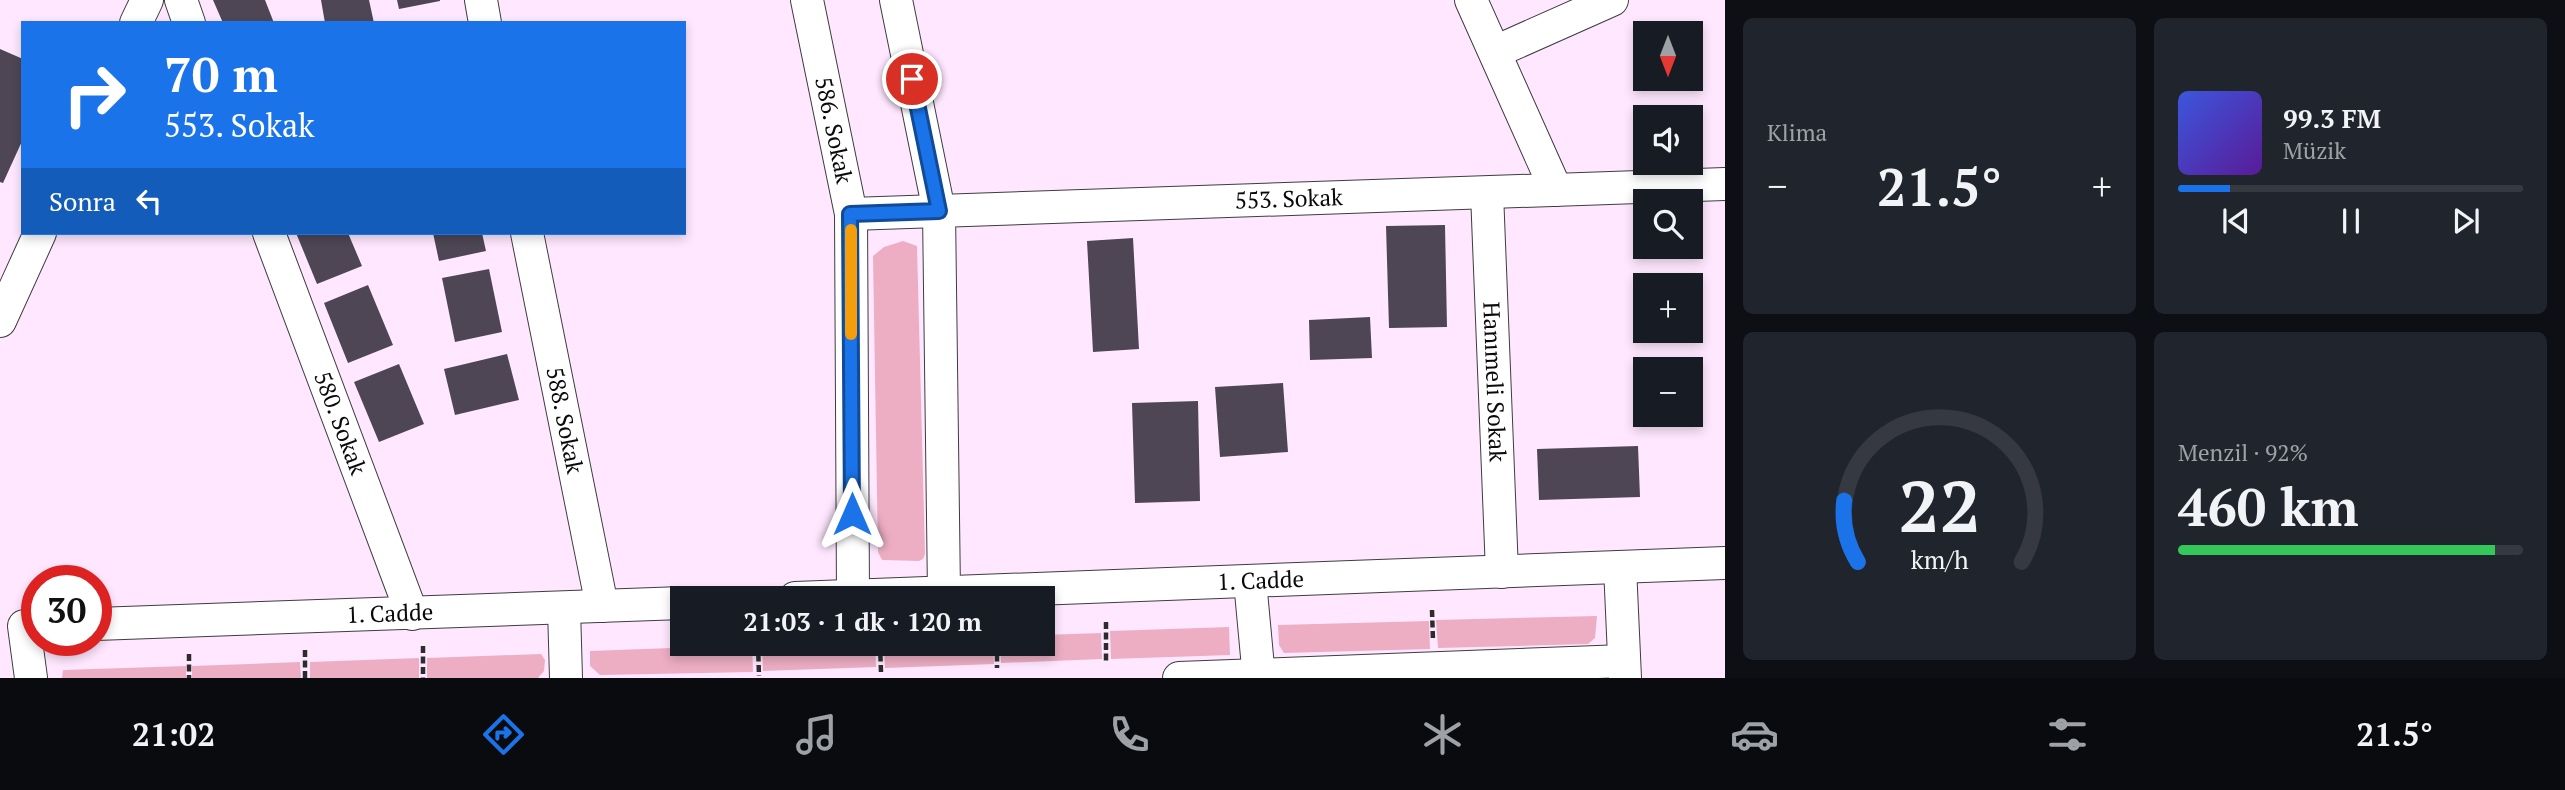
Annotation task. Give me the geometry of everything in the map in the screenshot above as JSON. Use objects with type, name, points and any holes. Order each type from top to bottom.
[{"type":"street","points":[[137,21],[147,0]]},
{"type":"street","points":[[181,0],[188,21]]},
{"type":"street","points":[[481,0],[485,21]]},
{"type":"street","name":"586. Sokak","points":[[807,0],[850,214],[853,586]]},
{"type":"street","points":[[896,0],[939,211],[944,586]]},
{"type":"street","points":[[1471,0],[1556,190]]},
{"type":"street","points":[[1495,52],[1612,0]]},
{"type":"street","name":"553. Sokak","points":[[850,214],[1725,184]]},
{"type":"street","name":"Hanımeli Sokak","points":[[1487,193],[1502,572]]},
{"type":"street","points":[[0,321],[39,235]]},
{"type":"street","name":"580. Sokak","points":[[270,235],[412,614]]},
{"type":"street","name":"588. Sokak","points":[[527,235],[602,606]]},
{"type":"street","name":"1. Cadde","points":[[1055,589],[1725,563]]},
{"type":"street","points":[[1179,678],[1624,670],[1620,567]]},
{"type":"street","points":[[1250,582],[1259,677]]},
{"type":"street","name":"1. Cadde","points":[[112,623],[670,603]]},
{"type":"street","points":[[564,608],[566,678]]},
{"type":"street","points":[[20,626],[31,678]]},
{"type":"path","points":[[1432,610],[1434,653]]},
{"type":"path","points":[[1105,622],[1106,664]]},
{"type":"path","points":[[423,646],[423,678]]},
{"type":"path","points":[[305,650],[305,678]]},
{"type":"path","points":[[189,654],[189,678]]},
{"type":"path","points":[[758,656],[759,676]]},
{"type":"path","points":[[880,656],[881,672]]},
{"type":"path","points":[[997,656],[997,668]]},
{"type":"shaded area","points":[[903,241],[917,246],[925,554],[919,561],[882,560],[878,552],[873,256],[884,247]]},
{"type":"shaded area","points":[[1597,616],[1595,638],[1588,644],[1438,648],[1436,620]]},
{"type":"shaded area","points":[[1429,621],[1430,649],[1284,653],[1279,645],[1278,625]]},
{"type":"shaded area","points":[[1229,627],[1230,655],[1111,659],[1110,631]]},
{"type":"shaded area","points":[[1101,633],[1102,659],[1001,663],[1001,656],[1055,656],[1055,635]]},
{"type":"shaded area","points":[[670,648],[670,656],[752,656],[753,672],[600,675],[590,666],[590,651]]},
{"type":"shaded area","points":[[541,654],[545,660],[544,671],[538,678],[427,678],[427,658]]},
{"type":"shaded area","points":[[762,656],[876,656],[876,667],[763,671]]},
{"type":"shaded area","points":[[884,656],[994,656],[994,664],[885,668]]},
{"type":"shaded area","points":[[419,658],[419,678],[310,678],[310,662]]},
{"type":"shaded area","points":[[300,662],[301,678],[192,678],[192,666]]},
{"type":"shaded area","points":[[186,666],[186,678],[62,678],[63,670]]},
{"type":"building","points":[[213,0],[265,0],[273,21],[222,21]]},
{"type":"building","points":[[321,0],[369,0],[374,21],[325,21]]},
{"type":"building","points":[[397,0],[440,0],[440,1],[399,9]]},
{"type":"building","points":[[0,49],[21,58],[21,143],[3,183],[0,182]]},
{"type":"building","points":[[1445,225],[1447,327],[1389,328],[1386,226]]},
{"type":"building","points":[[297,235],[349,235],[362,266],[317,284]]},
{"type":"building","points":[[433,235],[482,235],[486,251],[439,261]]},
{"type":"building","points":[[1133,238],[1139,349],[1093,352],[1087,241]]},
{"type":"building","points":[[489,269],[502,332],[455,342],[442,278]]},
{"type":"building","points":[[368,285],[393,345],[348,363],[324,303]]},
{"type":"building","points":[[1370,317],[1372,358],[1310,360],[1309,320]]},
{"type":"building","points":[[507,354],[519,400],[455,415],[444,369]]},
{"type":"building","points":[[399,364],[424,424],[379,442],[354,382]]},
{"type":"building","points":[[1283,383],[1288,452],[1220,457],[1215,387]]},
{"type":"building","points":[[1198,401],[1200,501],[1135,503],[1132,403]]},
{"type":"building","points":[[1638,446],[1640,497],[1539,500],[1537,449]]},
{"type":"slow traffic","points":[[851,230],[851,334]]},
{"type":"route","points":[[852,514],[850,214],[939,211],[912,79]]}]
